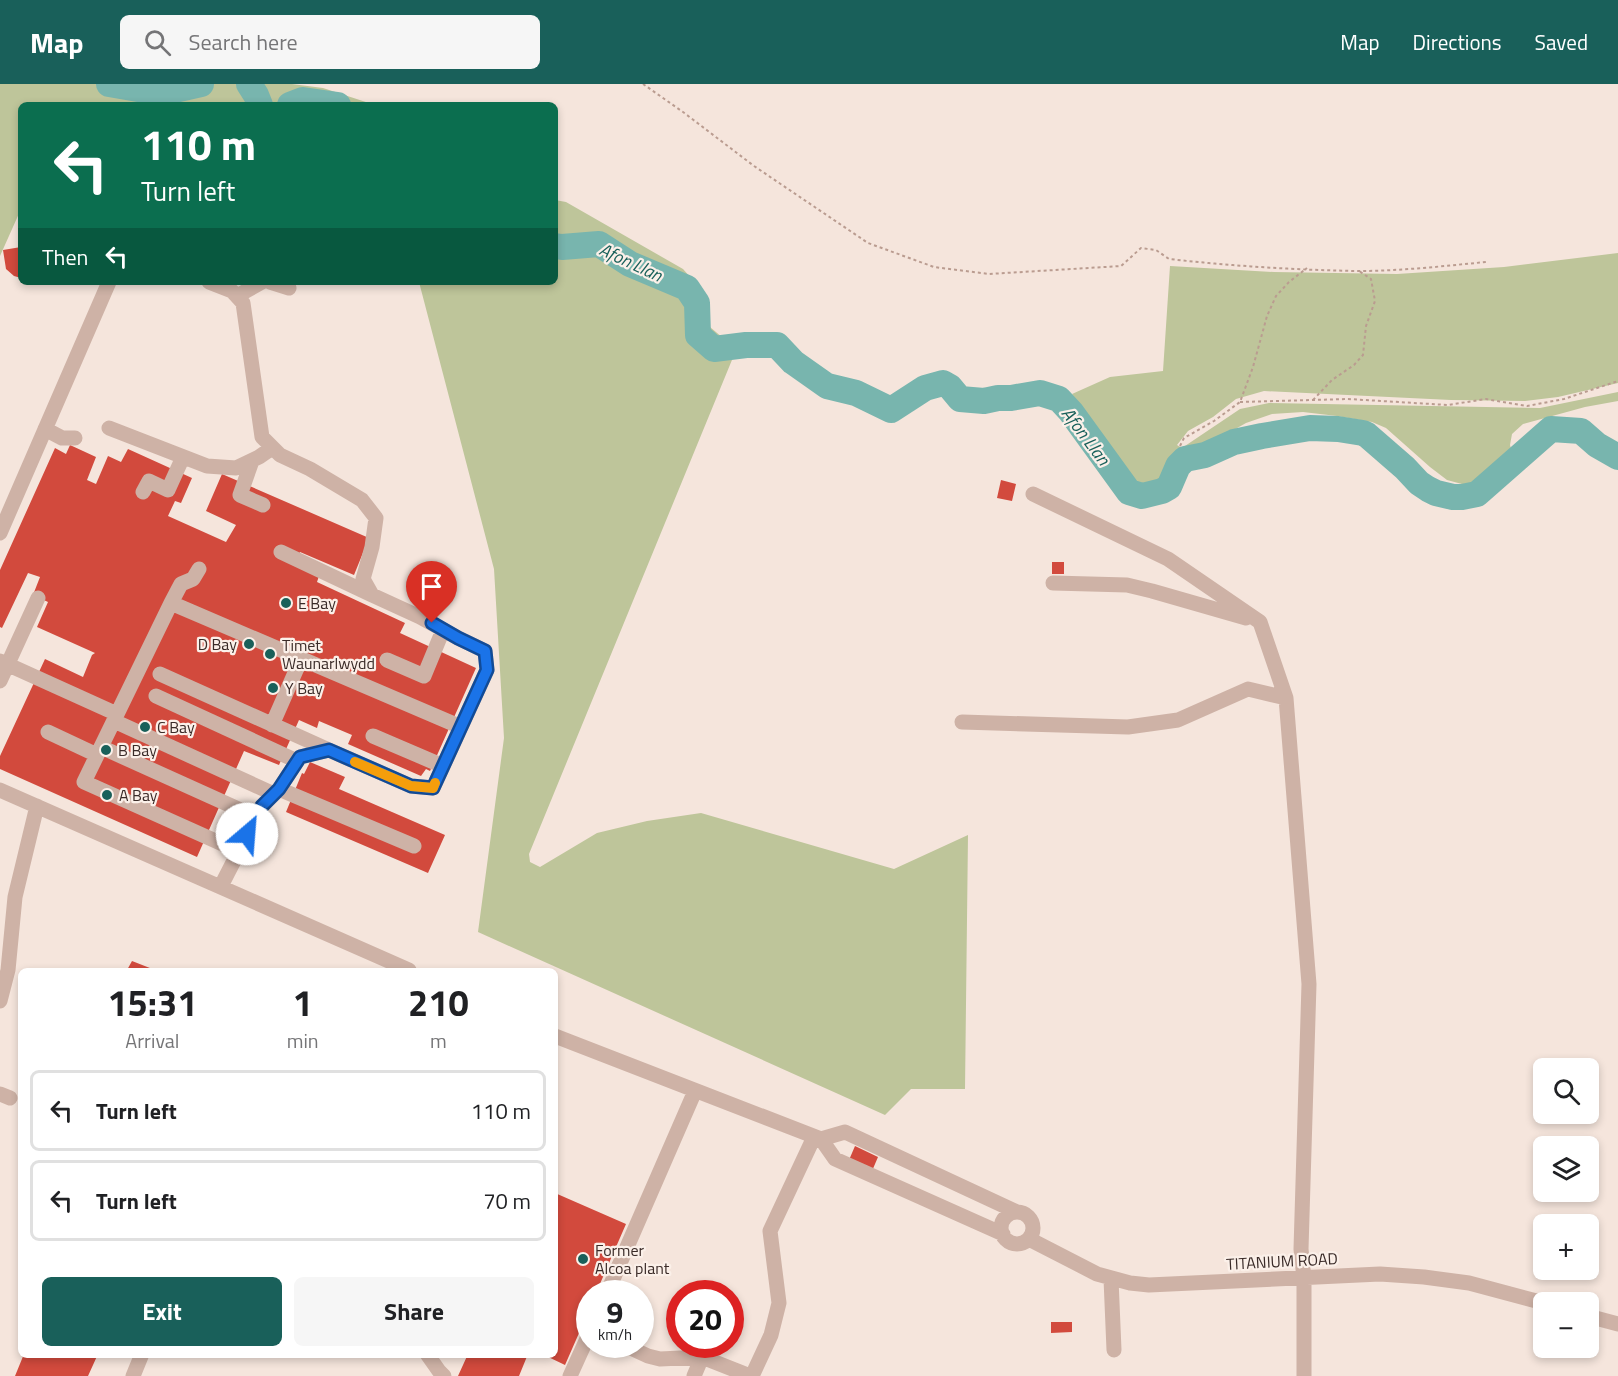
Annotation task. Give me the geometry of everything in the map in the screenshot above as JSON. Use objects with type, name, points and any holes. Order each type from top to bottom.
[{"type":"street","points":[[0,533],[108,285]]},
{"type":"street","points":[[216,285],[232,291],[243,303],[262,437],[280,455],[310,469],[362,500],[376,518],[372,546],[363,579],[372,595]]},
{"type":"street","points":[[237,296],[257,285]]},
{"type":"street","points":[[280,285],[289,288]]},
{"type":"street","points":[[109,428],[207,466],[236,468],[272,448]]},
{"type":"street","points":[[45,429],[62,438],[75,438]]},
{"type":"street","points":[[143,492],[149,482],[168,490],[183,457]]},
{"type":"street","points":[[252,461],[240,495],[263,505]]},
{"type":"street","points":[[1033,494],[1168,559],[1260,622],[1286,698],[1309,984],[1301,1250],[1304,1278],[1304,1376]]},
{"type":"street","points":[[160,675],[411,786],[433,788],[487,670],[485,651],[420,617],[281,552]]},
{"type":"street","points":[[199,569],[193,579],[181,584],[84,782],[238,851]]},
{"type":"street","points":[[1053,583],[1127,585],[1260,622]]},
{"type":"street","points":[[0,681],[4,663],[38,598]]},
{"type":"street","points":[[171,603],[461,727]]},
{"type":"street","points":[[387,660],[424,676],[444,630]]},
{"type":"street","points":[[272,725],[301,659]]},
{"type":"street","points":[[4,663],[115,718],[276,791],[414,846]]},
{"type":"street","points":[[962,722],[1128,728],[1179,720],[1248,689],[1286,698]]},
{"type":"street","points":[[156,696],[297,761]]},
{"type":"street","points":[[48,732],[256,817]]},
{"type":"street","points":[[373,736],[443,766]]},
{"type":"street","points":[[221,886],[262,806],[276,791],[300,757],[329,750]]},
{"type":"street","points":[[0,790],[405,968]]},
{"type":"street","points":[[0,1001],[8,970],[5,950],[15,897],[37,806]]},
{"type":"street","points":[[558,1037],[818,1138],[835,1159],[1003,1234]]},
{"type":"street","points":[[613,1280],[695,1091]]},
{"type":"street","points":[[818,1138],[845,1132],[1027,1215],[1033,1226],[1029,1239]]},
{"type":"street","points":[[705,1358],[751,1376],[771,1335],[779,1303],[770,1231],[818,1138]]},
{"type":"street","points":[[1003,1234],[1002,1225],[1005,1218],[1017,1212]]},
{"type":"street","name":"TITANIUM ROAD","points":[[1003,1234],[1014,1243],[1024,1243],[1029,1239],[1097,1274],[1130,1283],[1149,1285],[1380,1274],[1470,1282],[1533,1300]]},
{"type":"street","points":[[1111,1279],[1114,1350]]},
{"type":"street","points":[[1599,1319],[1618,1324]]},
{"type":"street","points":[[133,1376],[140,1358]]},
{"type":"street","points":[[430,1358],[444,1376]]},
{"type":"street","points":[[570,1376],[578,1358]]},
{"type":"street","points":[[654,1358],[681,1358]]},
{"type":"street","points":[[694,1376],[702,1358]]},
{"type":"path","points":[[643,84],[754,166],[868,243],[934,267],[989,274],[1121,266],[1141,248],[1156,249],[1169,259],[1359,271],[1486,262]]},
{"type":"path","points":[[1180,446],[1184,438],[1214,421],[1240,402],[1253,368],[1267,316],[1276,296],[1307,268]]},
{"type":"path","points":[[1313,399],[1363,355],[1366,326],[1375,300],[1371,279],[1359,271]]},
{"type":"path","points":[[1240,402],[1348,399],[1448,405],[1486,399],[1527,406],[1564,399],[1618,381]]},
{"type":"green space","points":[[0,84],[292,84],[323,88],[366,102],[18,102],[18,216],[0,256]]},
{"type":"green space","points":[[558,201],[566,202],[683,269],[707,296],[710,327],[723,338],[741,338],[529,854],[530,862],[540,867],[597,833],[647,821],[701,813],[894,869],[968,835],[965,1089],[911,1089],[885,1115],[478,932],[504,738],[494,569],[420,285],[558,285]]},
{"type":"green space","points":[[1618,253],[1618,383],[1558,397],[1525,401],[1451,400],[1264,391],[1236,399],[1213,417],[1188,431],[1177,445],[1182,448],[1240,409],[1269,403],[1540,408],[1618,392],[1618,401],[1585,407],[1523,424],[1512,434],[1510,445],[1513,456],[1509,469],[1495,480],[1473,487],[1447,480],[1386,428],[1372,422],[1303,412],[1272,414],[1246,423],[1177,462],[1154,486],[1143,487],[1126,474],[1072,394],[1110,377],[1163,371],[1170,266],[1274,272],[1397,274],[1504,267]]},
{"type":"building","points":[[18,248],[18,277],[6,269],[3,250]]},
{"type":"building","name":"Timet Waunarlwydd","points":[[70,445],[96,457],[87,480],[96,484],[108,456],[121,462],[128,449],[192,478],[181,503],[175,501],[168,516],[226,542],[236,525],[206,511],[222,474],[369,538],[354,575],[300,552],[294,565],[319,576],[317,582],[405,623],[400,633],[476,668],[430,771],[426,769],[421,776],[348,744],[352,735],[319,721],[317,728],[299,720],[279,765],[244,751],[197,857],[0,769],[0,756],[45,659],[83,677],[95,653],[37,627],[48,602],[33,595],[40,577],[28,573],[2,628],[0,627],[0,570],[55,448],[66,454]]},
{"type":"building","points":[[1001,480],[1016,484],[1012,501],[997,498]]},
{"type":"building","points":[[1052,562],[1064,562],[1064,574],[1052,574]]},
{"type":"building","points":[[310,762],[345,777],[339,789],[445,835],[428,873],[286,812],[302,773],[304,774]]},
{"type":"building","points":[[132,961],[150,968],[128,968]]},
{"type":"building","points":[[855,1146],[878,1157],[872,1171],[849,1160]]},
{"type":"building","name":"Former Alcoa plant","points":[[558,1194],[626,1224],[602,1280],[576,1280],[576,1340],[565,1365],[550,1358],[558,1358]]},
{"type":"building","points":[[1051,1322],[1072,1322],[1072,1332],[1051,1333]]},
{"type":"building","points":[[22,1358],[96,1358],[88,1376],[15,1376]]},
{"type":"building","points":[[466,1358],[526,1358],[519,1376],[458,1376]]},
{"type":"waterway","name":"Afon Llan","points":[[109,84],[161,93],[201,84]]},
{"type":"waterway","name":"Afon Llan","points":[[249,84],[259,102]]},
{"type":"waterway","name":"Afon Llan","points":[[298,102],[303,100],[317,102]]},
{"type":"waterway","name":"Afon Llan","points":[[558,246],[599,244],[630,264],[687,288],[697,303],[698,335],[714,349],[746,345],[777,345],[793,362],[827,386],[856,393],[891,410],[925,388],[943,383],[950,387],[960,399],[984,401],[1040,393],[1059,399],[1129,492],[1142,496],[1169,487],[1178,466],[1185,459],[1205,455],[1234,442],[1310,428],[1363,433],[1405,468],[1419,483],[1436,493],[1453,497],[1477,494],[1551,429],[1581,431],[1597,445],[1618,457]]},
{"type":"slow traffic","points":[[355,762],[411,786],[433,788],[435,783]]},
{"type":"place","name":"E Bay","points":[[286,603]]},
{"type":"place","name":"D Bay","points":[[249,644]]},
{"type":"place","name":"Timet Waunarlwydd","points":[[270,654]]},
{"type":"place","name":"Y Bay","points":[[273,688]]},
{"type":"place","name":"C Bay","points":[[145,727]]},
{"type":"place","name":"B Bay","points":[[106,750]]},
{"type":"place","name":"A Bay","points":[[107,795]]},
{"type":"place","name":"Former Alcoa plant","points":[[583,1259]]},
{"type":"route","points":[[247,834],[262,806],[279,789],[300,757],[329,750],[411,786],[433,788],[487,670],[485,651],[432,623]]}]
